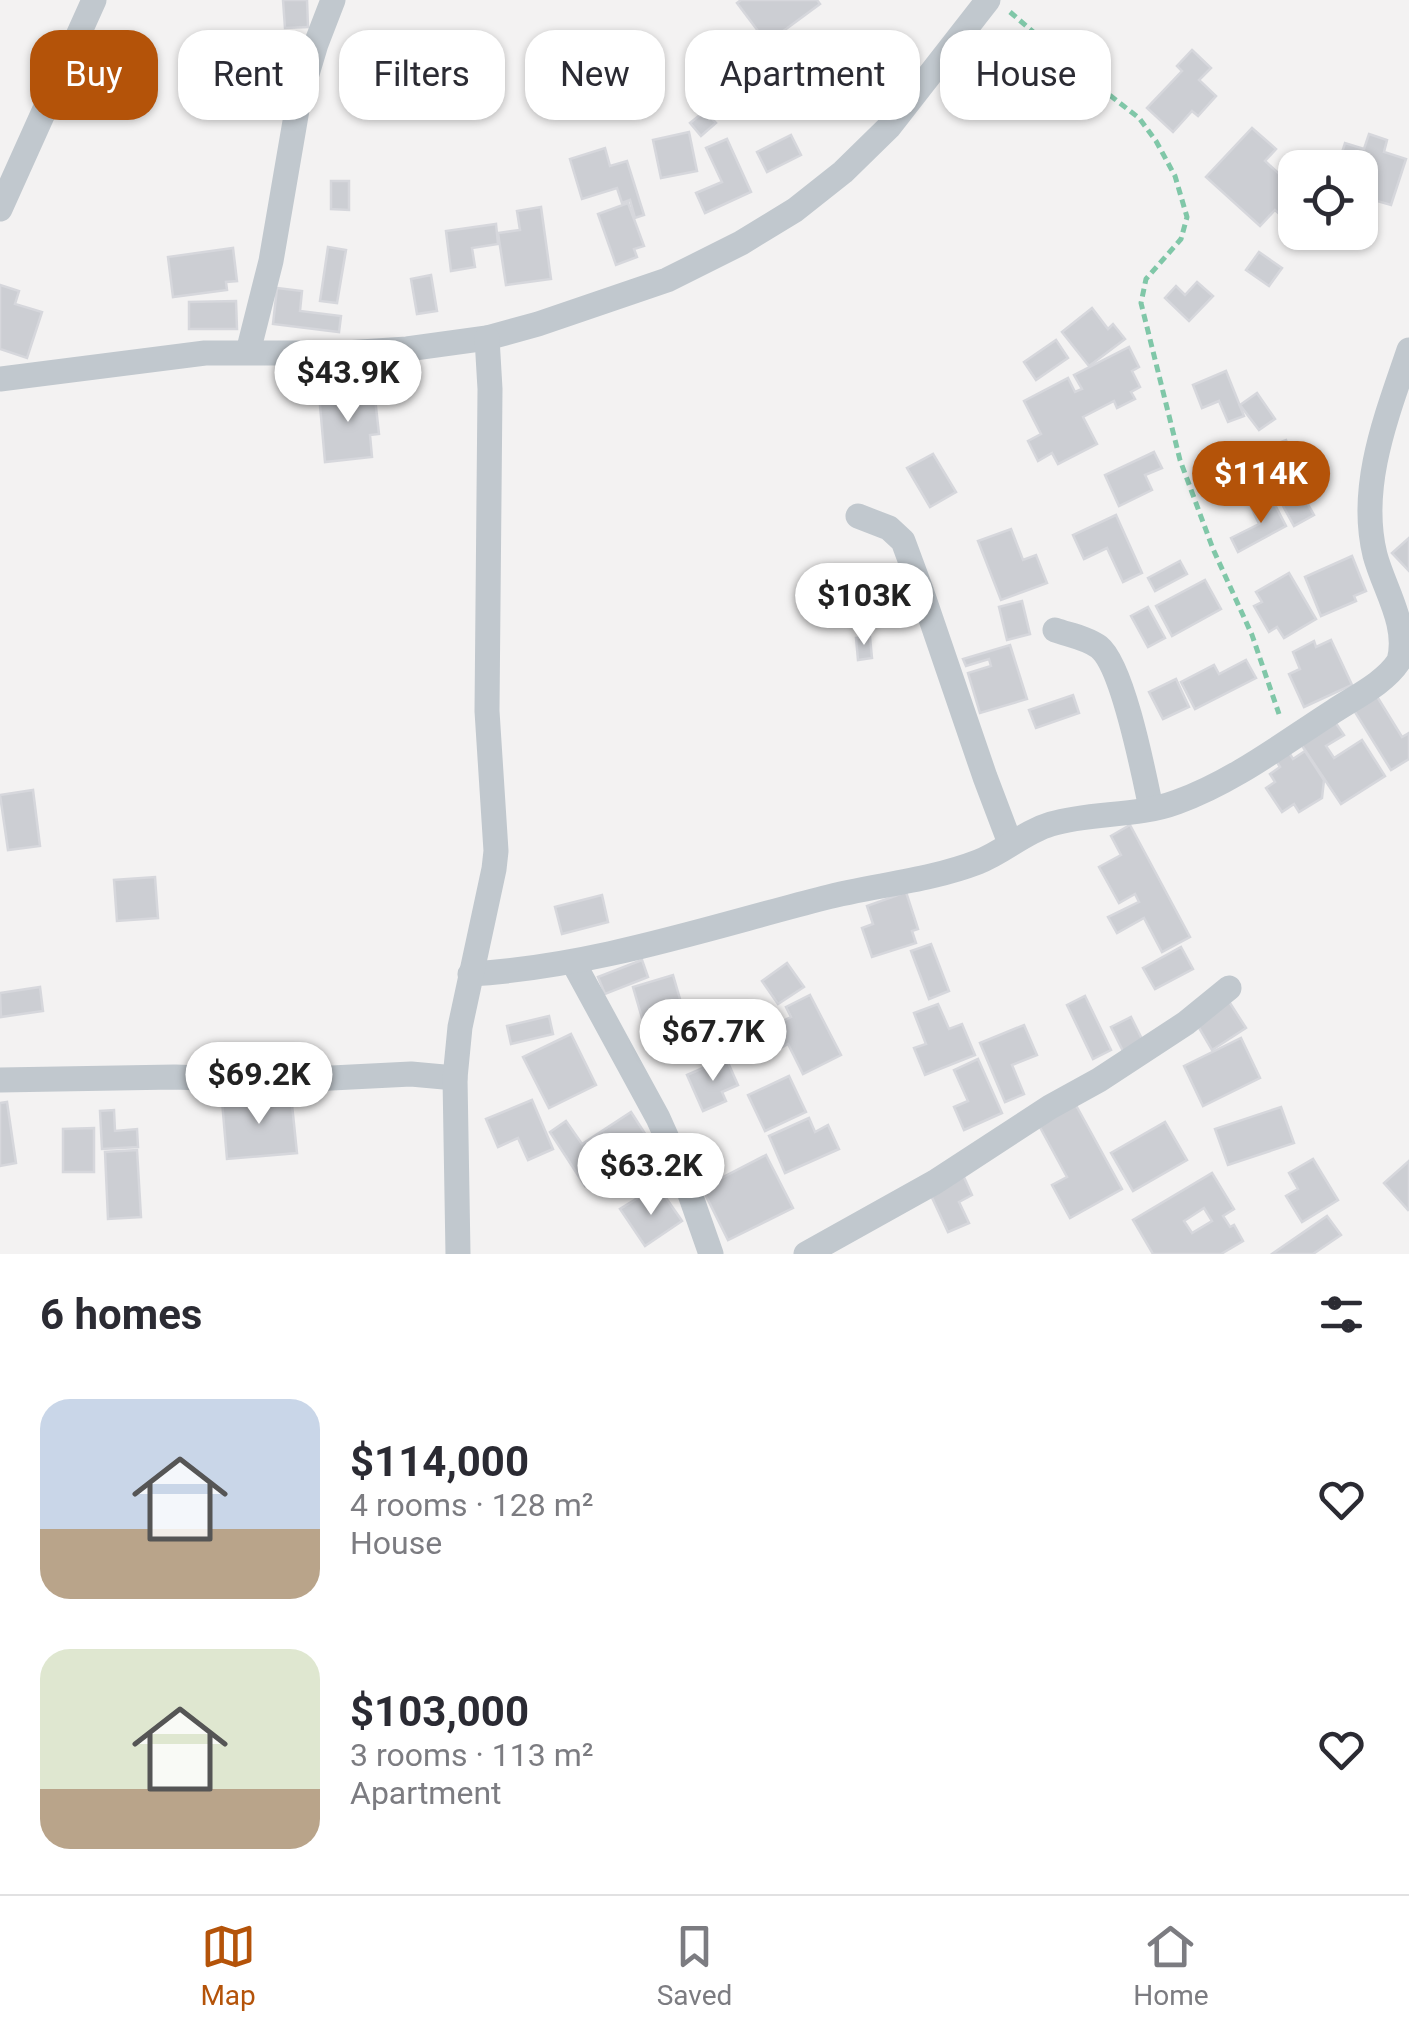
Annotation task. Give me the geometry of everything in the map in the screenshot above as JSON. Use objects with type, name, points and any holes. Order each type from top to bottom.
[{"type":"street","points":[[0,208],[94,0]]},
{"type":"street","points":[[248,352],[270,261],[298,104],[333,0]]},
{"type":"street","points":[[0,379],[204,353],[406,350],[487,338],[667,280],[741,243],[795,210],[844,172],[998,5]]},
{"type":"street","points":[[458,1254],[455,1078],[460,1028],[496,851],[486,712],[490,390],[487,338]]},
{"type":"street","points":[[470,974],[516,972],[652,945],[842,893],[979,862],[1034,830],[1055,823],[1176,803],[1228,778],[1390,673],[1405,647],[1406,634],[1375,556],[1370,492],[1386,422],[1409,350]]},
{"type":"street","points":[[858,516],[889,528],[903,541],[1010,843]]},
{"type":"street","points":[[1056,630],[1094,644],[1108,659],[1133,729],[1151,808]]},
{"type":"street","points":[[573,962],[658,1118],[712,1254]]},
{"type":"street","points":[[820,1251],[1134,1057],[1229,988]]},
{"type":"street","points":[[0,1080],[175,1077],[272,1081],[397,1074],[455,1078]]},
{"type":"path","points":[[998,5],[1139,118],[1175,176],[1187,217],[1181,239],[1146,279],[1141,303],[1180,460],[1213,549],[1252,635],[1288,740]]},
{"type":"building","points":[[283,0],[307,0],[308,27],[285,28]]},
{"type":"building","points":[[817,0],[820,4],[785,30],[757,30],[737,3]]},
{"type":"building","points":[[1192,50],[1211,68],[1199,80],[1216,96],[1198,116],[1192,111],[1173,132],[1147,108],[1182,71],[1177,66]]},
{"type":"building","points":[[713,120],[716,123],[701,136],[690,123]]},
{"type":"building","points":[[1252,128],[1276,149],[1265,161],[1278,173],[1278,213],[1275,210],[1260,226],[1206,177]]},
{"type":"building","points":[[689,132],[697,171],[661,178],[653,140]]},
{"type":"building","points":[[1369,134],[1387,140],[1384,152],[1406,159],[1391,205],[1378,201],[1378,150],[1343,150],[1345,143],[1364,149]]},
{"type":"building","points":[[791,135],[801,155],[767,172],[757,152]]},
{"type":"building","points":[[727,139],[751,192],[705,213],[696,193],[722,182],[706,148]]},
{"type":"building","points":[[605,148],[610,166],[627,161],[644,215],[635,218],[630,200],[622,203],[617,188],[582,199],[570,159]]},
{"type":"building","points":[[331,181],[349,181],[349,210],[331,209]]},
{"type":"building","points":[[628,203],[644,246],[634,249],[637,257],[616,265],[598,214]]},
{"type":"building","points":[[541,207],[551,279],[506,285],[498,233],[520,230],[517,211]]},
{"type":"building","points":[[496,224],[498,244],[472,248],[475,267],[451,271],[446,231]]},
{"type":"building","points":[[328,247],[346,250],[337,303],[320,301]]},
{"type":"building","points":[[233,248],[237,281],[226,282],[227,290],[173,297],[168,257]]},
{"type":"building","points":[[1259,252],[1282,268],[1269,286],[1246,270]]},
{"type":"building","points":[[431,275],[437,311],[417,314],[411,279]]},
{"type":"building","points":[[1197,282],[1213,296],[1189,321],[1165,298],[1176,286],[1185,295]]},
{"type":"building","points":[[0,285],[19,291],[15,304],[42,312],[27,358],[0,349]]},
{"type":"building","points":[[277,288],[302,291],[300,311],[341,316],[339,332],[273,324]]},
{"type":"building","points":[[236,301],[237,329],[189,329],[189,302]]},
{"type":"building","points":[[1092,308],[1108,329],[1113,324],[1125,339],[1089,366],[1062,332]]},
{"type":"building","points":[[1056,340],[1068,358],[1036,380],[1024,362]]},
{"type":"building","points":[[1129,347],[1139,367],[1132,371],[1140,387],[1131,392],[1135,399],[1117,408],[1114,401],[1083,417],[1097,444],[1058,464],[1052,453],[1038,461],[1028,441],[1041,434],[1024,401],[1068,378],[1075,392],[1082,389],[1074,375]]},
{"type":"building","points":[[1226,371],[1244,416],[1228,422],[1219,401],[1202,408],[1193,385]]},
{"type":"building","points":[[366,389],[367,399],[375,398],[379,434],[370,435],[372,457],[325,462],[319,394]]},
{"type":"building","points":[[1257,393],[1275,419],[1259,430],[1240,405]]},
{"type":"building","points":[[1286,440],[1300,477],[1269,490],[1255,452]]},
{"type":"building","points":[[1154,452],[1162,468],[1145,475],[1152,490],[1119,506],[1105,475]]},
{"type":"building","points":[[933,454],[956,492],[930,507],[907,468]]},
{"type":"building","points":[[1293,488],[1314,515],[1294,526],[1278,497]]},
{"type":"building","points":[[1272,499],[1286,526],[1238,552],[1231,538],[1259,524],[1252,509]]},
{"type":"building","points":[[1116,515],[1142,573],[1123,582],[1107,548],[1084,559],[1073,535]]},
{"type":"building","points":[[1011,529],[1023,560],[1036,555],[1047,583],[1001,600],[978,541]]},
{"type":"building","points":[[1409,538],[1409,571],[1392,553]]},
{"type":"building","points":[[1352,556],[1366,591],[1354,596],[1356,601],[1321,616],[1305,577]]},
{"type":"building","points":[[1180,561],[1187,574],[1155,591],[1148,578]]},
{"type":"building","points":[[861,572],[868,607],[842,614],[834,578]]},
{"type":"building","points":[[1289,573],[1316,619],[1284,638],[1277,627],[1269,632],[1254,606],[1262,602],[1256,592]]},
{"type":"building","points":[[1205,580],[1221,609],[1172,636],[1156,606]]},
{"type":"building","points":[[1022,601],[1030,634],[1007,640],[999,607]]},
{"type":"building","points":[[1148,607],[1165,638],[1148,647],[1131,616]]},
{"type":"building","points":[[870,637],[872,658],[858,660],[856,638]]},
{"type":"building","points":[[1331,640],[1352,685],[1304,707],[1289,674],[1300,669],[1293,652],[1314,641],[1316,647]]},
{"type":"building","points":[[1010,645],[1027,699],[980,713],[968,673],[991,666],[989,659],[966,666],[963,659]]},
{"type":"building","points":[[1246,660],[1256,678],[1195,709],[1181,682],[1214,665],[1219,674]]},
{"type":"building","points":[[1176,679],[1189,707],[1163,719],[1149,692]]},
{"type":"building","points":[[1373,690],[1402,737],[1409,733],[1409,759],[1391,770],[1350,704]]},
{"type":"building","points":[[1073,695],[1079,713],[1036,728],[1029,710]]},
{"type":"building","points":[[1333,719],[1344,735],[1326,746],[1334,758],[1362,740],[1385,776],[1341,804],[1299,741]]},
{"type":"building","points":[[1288,751],[1293,759],[1305,751],[1324,780],[1322,798],[1299,812],[1294,804],[1282,812],[1266,788],[1275,782],[1270,774],[1280,767],[1275,759]]},
{"type":"building","points":[[33,790],[40,846],[8,850],[0,795]]},
{"type":"building","points":[[1130,825],[1190,937],[1162,952],[1144,918],[1117,933],[1108,917],[1139,902],[1135,894],[1119,903],[1099,867],[1121,855],[1111,836]]},
{"type":"building","points":[[155,877],[158,918],[117,921],[114,880]]},
{"type":"building","points":[[906,892],[918,929],[912,931],[916,943],[872,957],[862,928],[873,924],[867,906]]},
{"type":"building","points":[[602,895],[608,922],[562,934],[555,907]]},
{"type":"building","points":[[931,944],[949,991],[929,999],[911,951]]},
{"type":"building","points":[[1181,947],[1193,969],[1155,989],[1143,968]]},
{"type":"building","points":[[642,960],[648,977],[605,994],[598,977]]},
{"type":"building","points":[[787,963],[804,987],[778,1004],[762,981]]},
{"type":"building","points":[[673,975],[682,1006],[642,1018],[633,987]]},
{"type":"building","points":[[40,987],[43,1011],[1,1017],[0,993]]},
{"type":"building","points":[[810,995],[841,1055],[803,1074],[788,1044],[779,1049],[769,1028],[791,1017],[786,1007]]},
{"type":"building","points":[[1085,996],[1111,1050],[1093,1059],[1067,1005]]},
{"type":"building","points":[[1228,1000],[1246,1028],[1212,1050],[1195,1021]]},
{"type":"building","points":[[938,1004],[949,1029],[962,1024],[975,1055],[925,1075],[914,1048],[926,1044],[914,1013]]},
{"type":"building","points":[[549,1016],[553,1034],[511,1044],[507,1026]]},
{"type":"building","points":[[1131,1017],[1143,1041],[1123,1051],[1111,1027]]},
{"type":"building","points":[[1024,1025],[1037,1055],[1012,1065],[1024,1094],[1005,1102],[980,1043]]},
{"type":"building","points":[[571,1034],[596,1085],[549,1108],[523,1057]]},
{"type":"building","points":[[1241,1038],[1260,1078],[1203,1106],[1184,1066]]},
{"type":"building","points":[[726,1058],[738,1085],[722,1092],[726,1101],[703,1111],[687,1075]]},
{"type":"building","points":[[978,1059],[1002,1113],[964,1130],[954,1107],[968,1101],[954,1070]]},
{"type":"building","points":[[789,1076],[806,1112],[765,1131],[748,1095]]},
{"type":"building","points":[[291,1095],[297,1153],[227,1159],[222,1101]]},
{"type":"building","points":[[1072,1098],[1122,1189],[1070,1218],[1052,1185],[1067,1177],[1035,1118]]},
{"type":"building","points":[[532,1100],[553,1149],[528,1160],[518,1138],[498,1147],[486,1119]]},
{"type":"building","points":[[7,1102],[16,1163],[0,1166],[0,1103]]},
{"type":"building","points":[[1281,1107],[1294,1143],[1228,1165],[1215,1129]]},
{"type":"building","points":[[114,1110],[115,1131],[137,1129],[138,1147],[102,1149],[100,1111]]},
{"type":"building","points":[[631,1112],[651,1143],[585,1186],[550,1132],[566,1121],[582,1144]]},
{"type":"building","points":[[809,1118],[815,1132],[828,1125],[839,1149],[785,1173],[769,1136]]},
{"type":"building","points":[[1165,1122],[1187,1160],[1133,1191],[1111,1153]]},
{"type":"building","points":[[94,1128],[94,1172],[63,1172],[63,1129]]},
{"type":"building","points":[[137,1150],[141,1217],[108,1219],[105,1152]]},
{"type":"building","points":[[766,1155],[793,1208],[728,1240],[702,1188]]},
{"type":"building","points":[[1313,1159],[1338,1200],[1302,1222],[1286,1196],[1298,1189],[1289,1173]]},
{"type":"building","points":[[1409,1161],[1409,1209],[1408,1210],[1384,1183]]},
{"type":"building","points":[[1212,1173],[1234,1209],[1223,1216],[1243,1241],[1221,1254],[1153,1254],[1133,1220]],"holes":[[[1204,1208],[1212,1221],[1192,1233],[1184,1221]]]},
{"type":"building","points":[[963,1175],[972,1195],[959,1202],[969,1223],[948,1232],[929,1191]]},
{"type":"building","points":[[664,1195],[682,1221],[645,1246],[620,1209],[641,1196],[648,1206]]},
{"type":"building","points":[[1327,1216],[1341,1235],[1313,1254],[1272,1254]]}]
